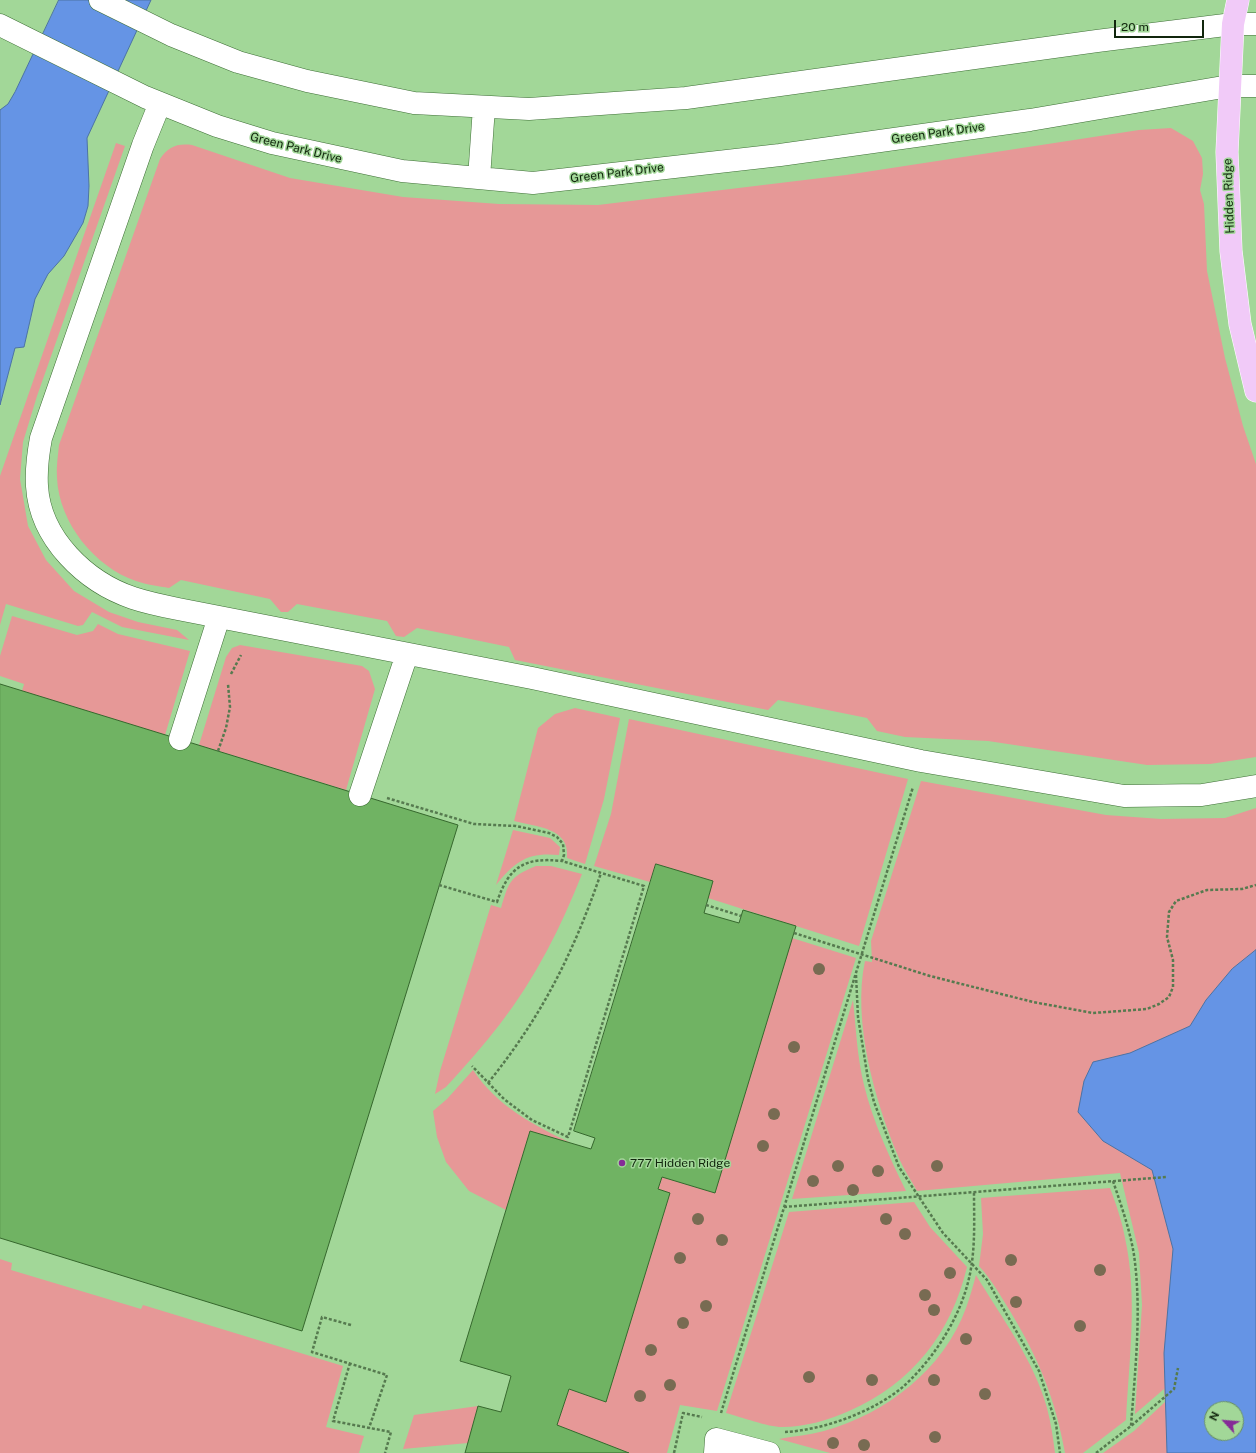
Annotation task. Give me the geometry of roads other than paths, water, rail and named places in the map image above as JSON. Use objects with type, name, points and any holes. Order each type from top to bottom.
[{"type":"main road","name":"Hidden Ridge","points":[[1238,0],[1233,24],[1227,152],[1231,251],[1240,324],[1256,391]]},
{"type":"street","points":[[100,0],[171,35],[238,62],[307,81],[414,103],[529,109],[686,98],[857,72],[1233,24],[1256,24]]},
{"type":"street","name":"Green Park Drive","points":[[0,25],[153,100],[217,126],[293,148],[402,171],[533,183],[780,155],[1030,120],[1229,86],[1256,86]]},
{"type":"street","points":[[153,100],[143,145],[41,438],[37,462],[37,488],[49,530],[66,554],[81,569],[106,586],[133,598],[219,617],[532,678],[921,761],[1124,796],[1202,795],[1256,786]]},
{"type":"street","points":[[479,178],[484,107]]},
{"type":"street","points":[[180,740],[219,617]]},
{"type":"street","points":[[360,794],[407,654]]},
{"type":"street","points":[[717,1438],[769,1453]]},
{"type":"water","points":[[59,0],[151,0],[87,138],[89,186],[88,206],[83,223],[64,256],[48,274],[35,299],[24,347],[15,348],[0,405],[0,110],[8,104],[15,92]]},
{"type":"water","points":[[1256,950],[1256,1453],[1167,1453],[1164,1353],[1173,1249],[1152,1170],[1103,1141],[1078,1112],[1084,1081],[1093,1062],[1130,1053],[1190,1026],[1206,1000],[1232,969]]},
{"type":"place","name":"777 Hidden Ridge","points":[[622,1163]]}]
